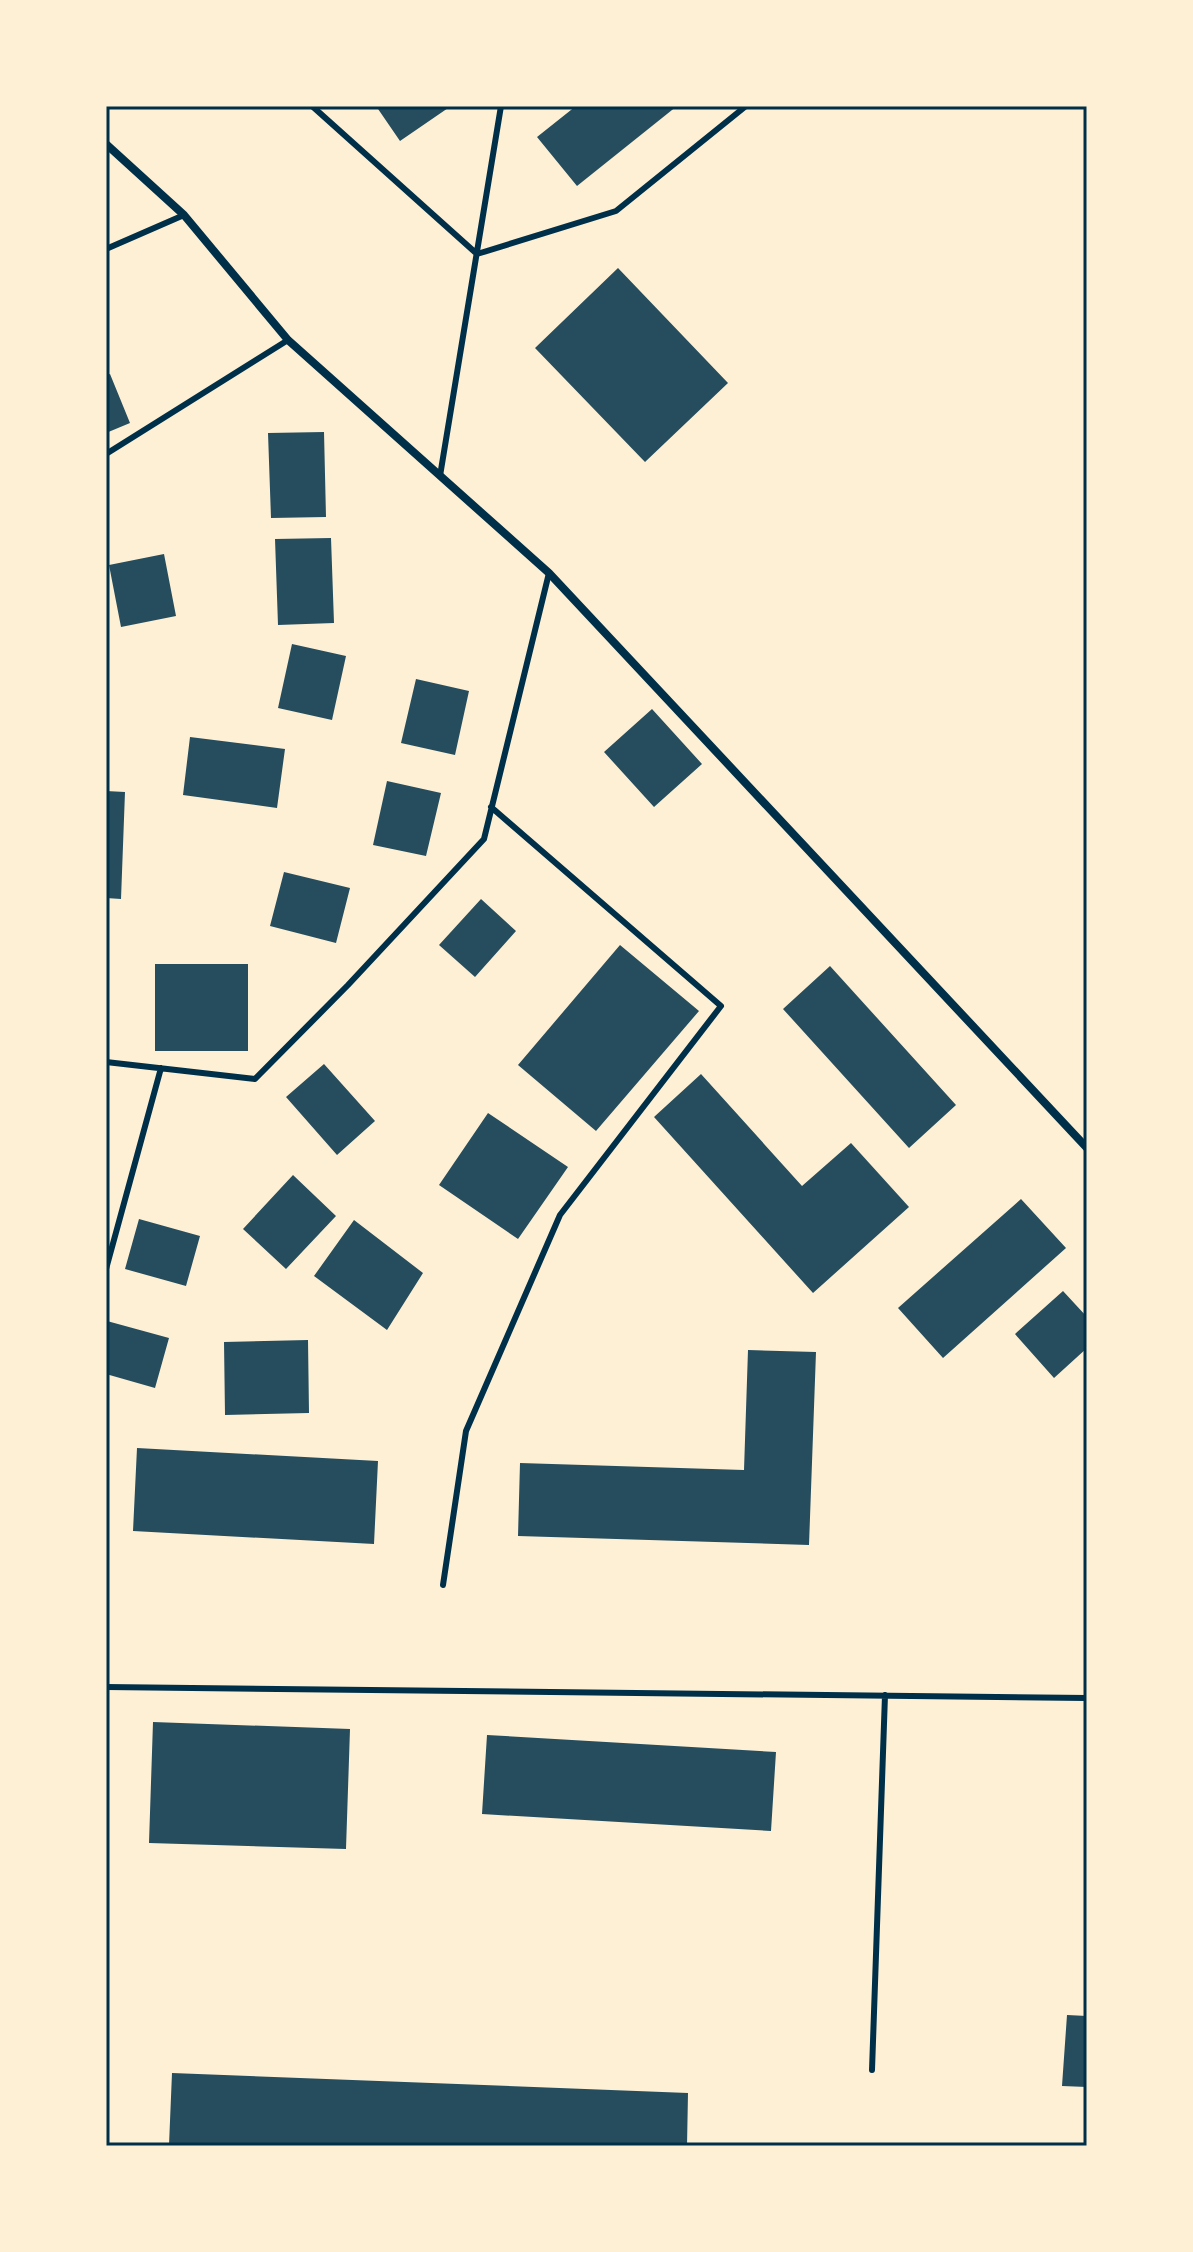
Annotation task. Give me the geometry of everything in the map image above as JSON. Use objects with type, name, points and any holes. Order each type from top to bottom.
[{"type":"street","points":[[106,144],[184,215],[288,340],[549,573],[1087,1148]]},
{"type":"lane","points":[[312,106],[477,254]]},
{"type":"lane","points":[[440,476],[501,106]]},
{"type":"lane","points":[[477,254],[616,211],[746,106]]},
{"type":"lane","points":[[106,249],[184,215]]},
{"type":"lane","points":[[106,454],[288,340]]},
{"type":"lane","points":[[106,1062],[255,1079],[484,839],[549,573]]},
{"type":"lane","points":[[443,1585],[466,1431],[560,1215],[721,1006],[491,807]]},
{"type":"lane","points":[[106,1269],[161,1068]]},
{"type":"lane","points":[[106,1687],[1087,1698]]},
{"type":"lane","points":[[872,2070],[885,1695]]},
{"type":"building","points":[[376,106],[451,106],[400,141]]},
{"type":"building","points":[[576,106],[677,106],[577,186],[537,137]]},
{"type":"building","points":[[618,268],[728,383],[645,462],[535,348]]},
{"type":"building","points":[[110,374],[130,423],[106,433],[106,375]]},
{"type":"building","points":[[324,432],[326,517],[271,518],[268,433]]},
{"type":"building","points":[[331,538],[334,623],[278,625],[275,539]]},
{"type":"building","points":[[164,554],[176,616],[121,627],[109,565]]},
{"type":"building","points":[[292,644],[346,656],[332,720],[278,708]]},
{"type":"building","points":[[416,679],[469,691],[455,755],[401,743]]},
{"type":"building","points":[[652,709],[702,764],[654,807],[604,752]]},
{"type":"building","points":[[190,737],[285,749],[277,808],[183,795]]},
{"type":"building","points":[[387,781],[441,793],[426,856],[373,845]]},
{"type":"building","points":[[106,791],[125,792],[121,899],[106,898]]},
{"type":"building","points":[[284,872],[350,888],[336,943],[270,926]]},
{"type":"building","points":[[481,899],[516,931],[475,977],[439,945]]},
{"type":"building","points":[[620,945],[699,1011],[596,1131],[518,1065]]},
{"type":"building","points":[[155,964],[248,964],[248,1051],[155,1051]]},
{"type":"building","points":[[830,966],[956,1105],[909,1148],[783,1009]]},
{"type":"building","points":[[324,1064],[375,1121],[337,1155],[286,1097]]},
{"type":"building","points":[[701,1074],[802,1186],[851,1143],[909,1207],[813,1293],[654,1117]]},
{"type":"building","points":[[488,1113],[568,1167],[518,1239],[439,1185]]},
{"type":"building","points":[[293,1175],[336,1216],[286,1269],[243,1229]]},
{"type":"building","points":[[1021,1199],[1066,1248],[943,1358],[898,1308]]},
{"type":"building","points":[[139,1219],[200,1236],[186,1286],[125,1269]]},
{"type":"building","points":[[354,1220],[423,1273],[387,1330],[314,1276]]},
{"type":"building","points":[[1063,1291],[1087,1317],[1087,1348],[1054,1378],[1015,1334]]},
{"type":"building","points":[[107,1321],[169,1338],[155,1388],[106,1374]]},
{"type":"building","points":[[308,1340],[309,1413],[225,1415],[224,1342]]},
{"type":"building","points":[[748,1350],[816,1352],[809,1545],[518,1536],[520,1463],[744,1470]]},
{"type":"building","points":[[137,1448],[378,1461],[374,1544],[133,1531]]},
{"type":"building","points":[[153,1722],[350,1729],[346,1849],[149,1843]]},
{"type":"building","points":[[487,1735],[776,1752],[771,1831],[482,1814]]},
{"type":"building","points":[[1067,2015],[1087,2016],[1087,2087],[1062,2086]]},
{"type":"building","points":[[172,2073],[688,2093],[687,2146],[169,2145]]}]
